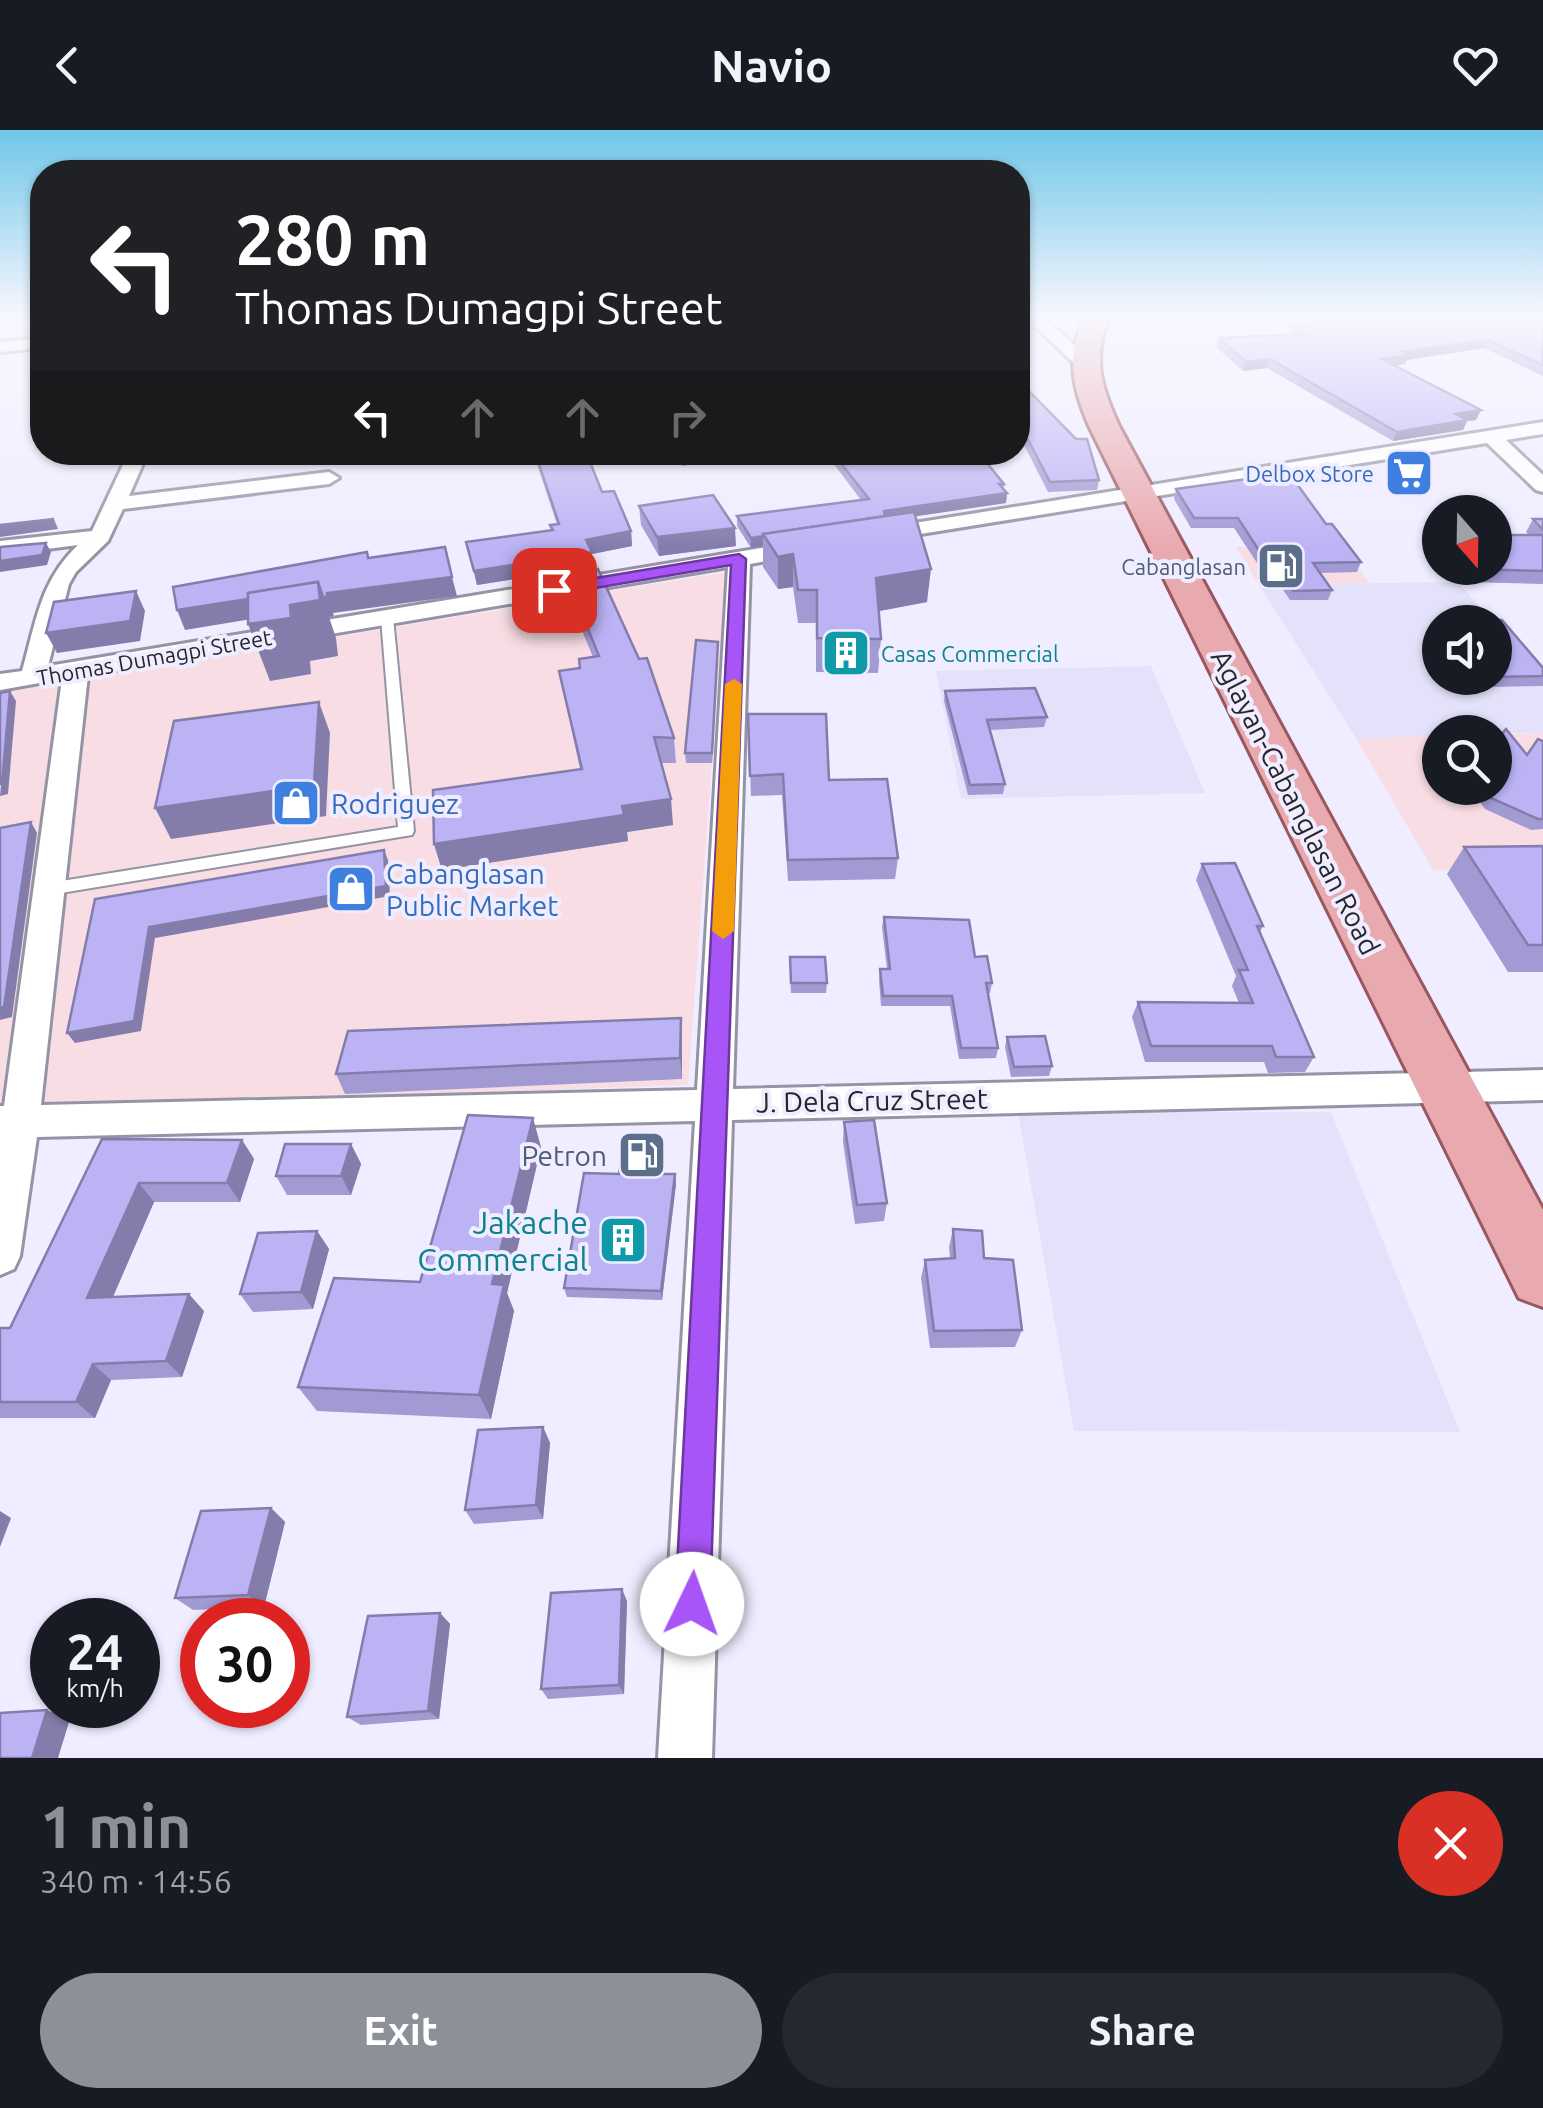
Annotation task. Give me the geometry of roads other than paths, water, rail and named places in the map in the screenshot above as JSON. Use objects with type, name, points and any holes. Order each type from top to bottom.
[{"type":"main road","name":"Aglayan-Cabanglasan Road","points":[[1092,396],[1137,492],[1543,1276]]},
{"type":"street","name":"Thomas Dumagpi Street","points":[[0,682],[1543,428]]},
{"type":"street","points":[[1492,437],[1543,486]]},
{"type":"street","points":[[33,677],[58,584],[66,568],[100,536],[133,465]]},
{"type":"street","points":[[116,504],[329,478]]},
{"type":"street","points":[[0,548],[100,536]]},
{"type":"street","points":[[685,1758],[739,559]]},
{"type":"street","points":[[0,1256],[10,1122],[48,889],[76,670]]},
{"type":"street","name":"J. Dela Cruz Street","points":[[10,1122],[1543,1084]]},
{"type":"lane","points":[[48,889],[406,831],[387,618]]},
{"type":"place","name":"Delbox Store","points":[[1409,473]]},
{"type":"place","name":"Cabanglasan","points":[[1281,566]]},
{"type":"place","name":"Casas Commercial","points":[[846,653]]},
{"type":"place","name":"Rodriguez","points":[[296,803]]},
{"type":"place","name":"Cabanglasan Public Market","points":[[351,889]]},
{"type":"place","name":"Petron","points":[[642,1155]]},
{"type":"place","name":"Jakache Commercial","points":[[623,1240]]}]
